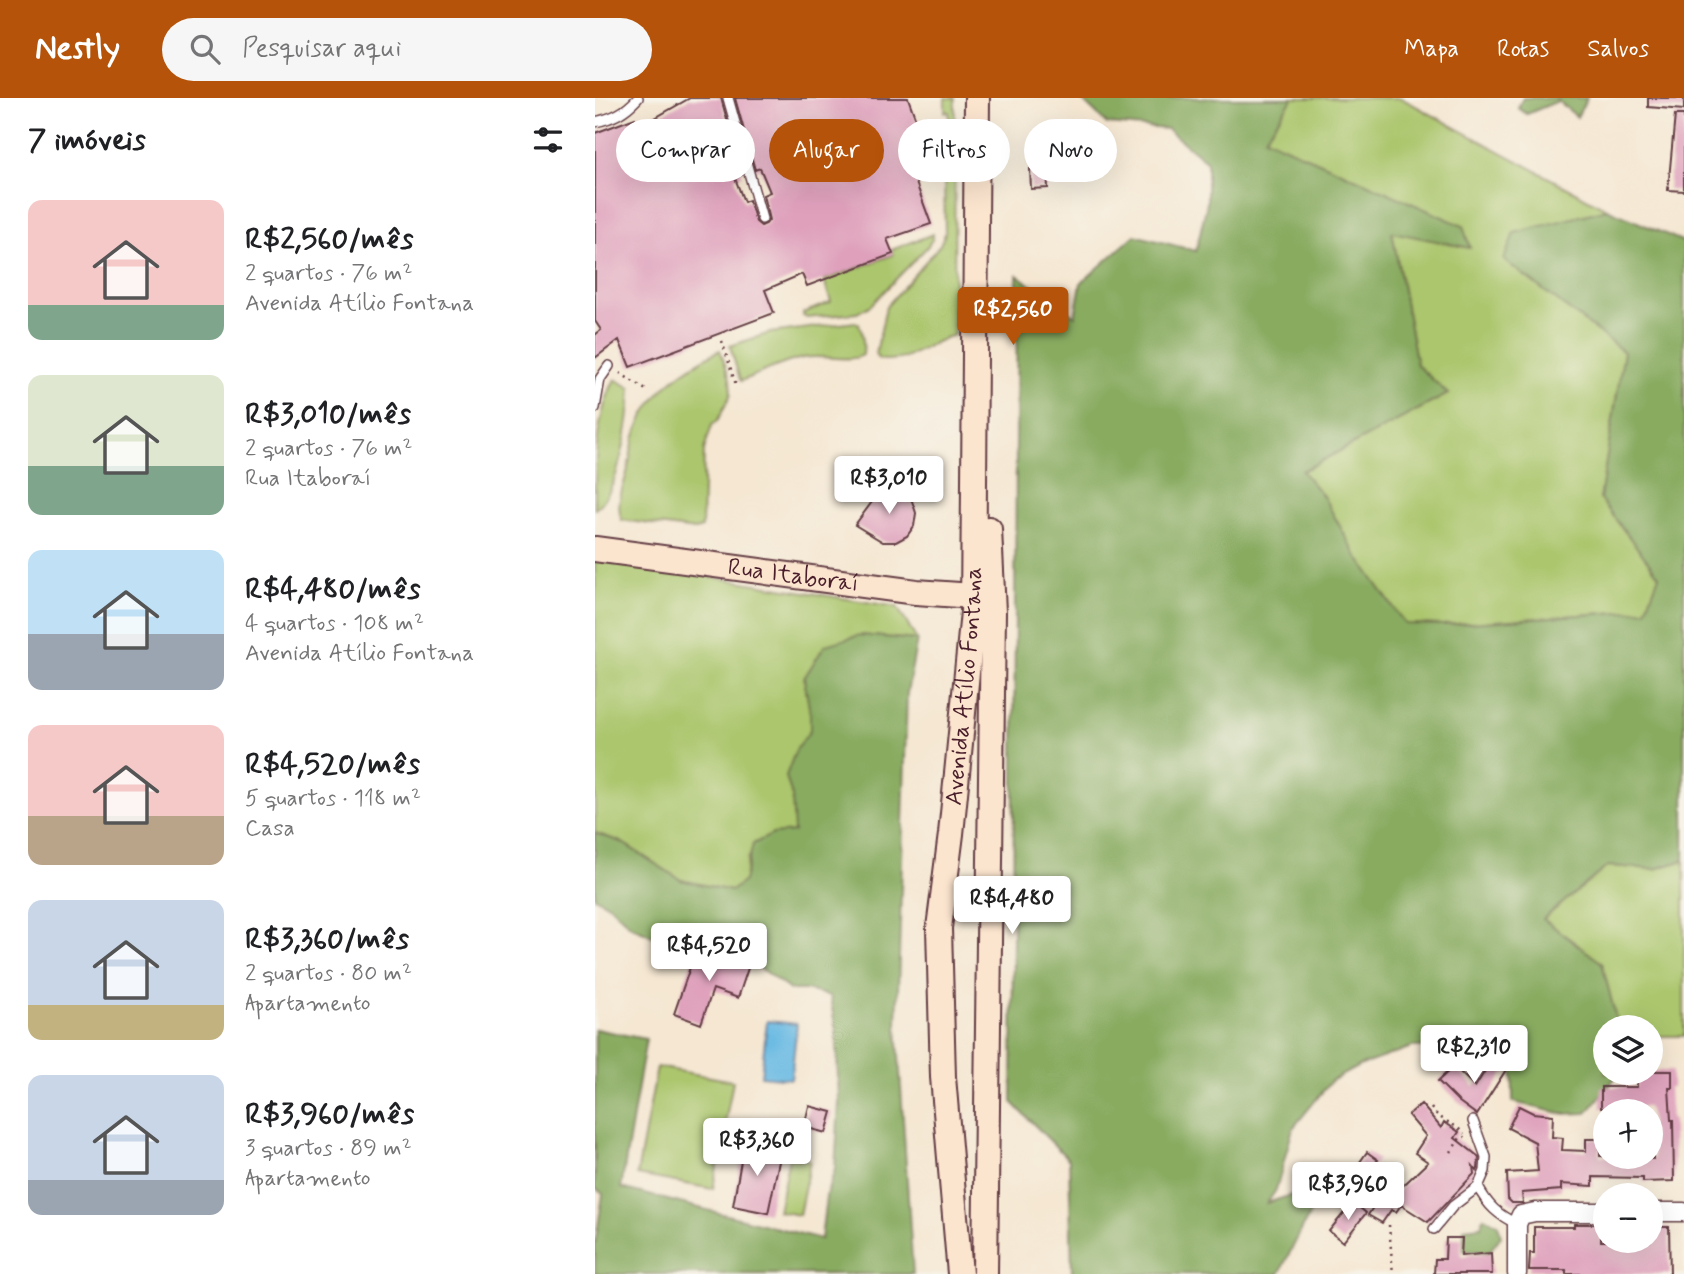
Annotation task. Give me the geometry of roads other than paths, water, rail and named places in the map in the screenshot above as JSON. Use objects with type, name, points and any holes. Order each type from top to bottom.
[{"type":"main road","name":"Avenida Atílio Fontana","points":[[977,98],[983,597],[985,1274]]},
{"type":"main road","name":"Avenida Atílio Fontana","points":[[960,1274],[943,1077],[939,928],[983,597],[989,524],[992,98]]},
{"type":"main road","name":"Rua Itaboraí","points":[[595,549],[916,592],[983,597]]},
{"type":"street","points":[[1517,1274],[1519,1220],[1535,1212],[1593,1212]]},
{"type":"street","points":[[1663,1212],[1684,1212]]},
{"type":"lane","points":[[595,122],[627,110],[638,98]]},
{"type":"lane","points":[[728,98],[762,219]]},
{"type":"lane","points":[[595,408],[600,379],[609,366]]},
{"type":"lane","points":[[1434,1228],[1453,1206],[1478,1187],[1485,1171],[1486,1157],[1473,1121]]},
{"type":"lane","points":[[1478,1187],[1487,1204],[1501,1216],[1519,1220]]},
{"type":"water","points":[[767,1021],[797,1024],[791,1079],[761,1076]]}]
